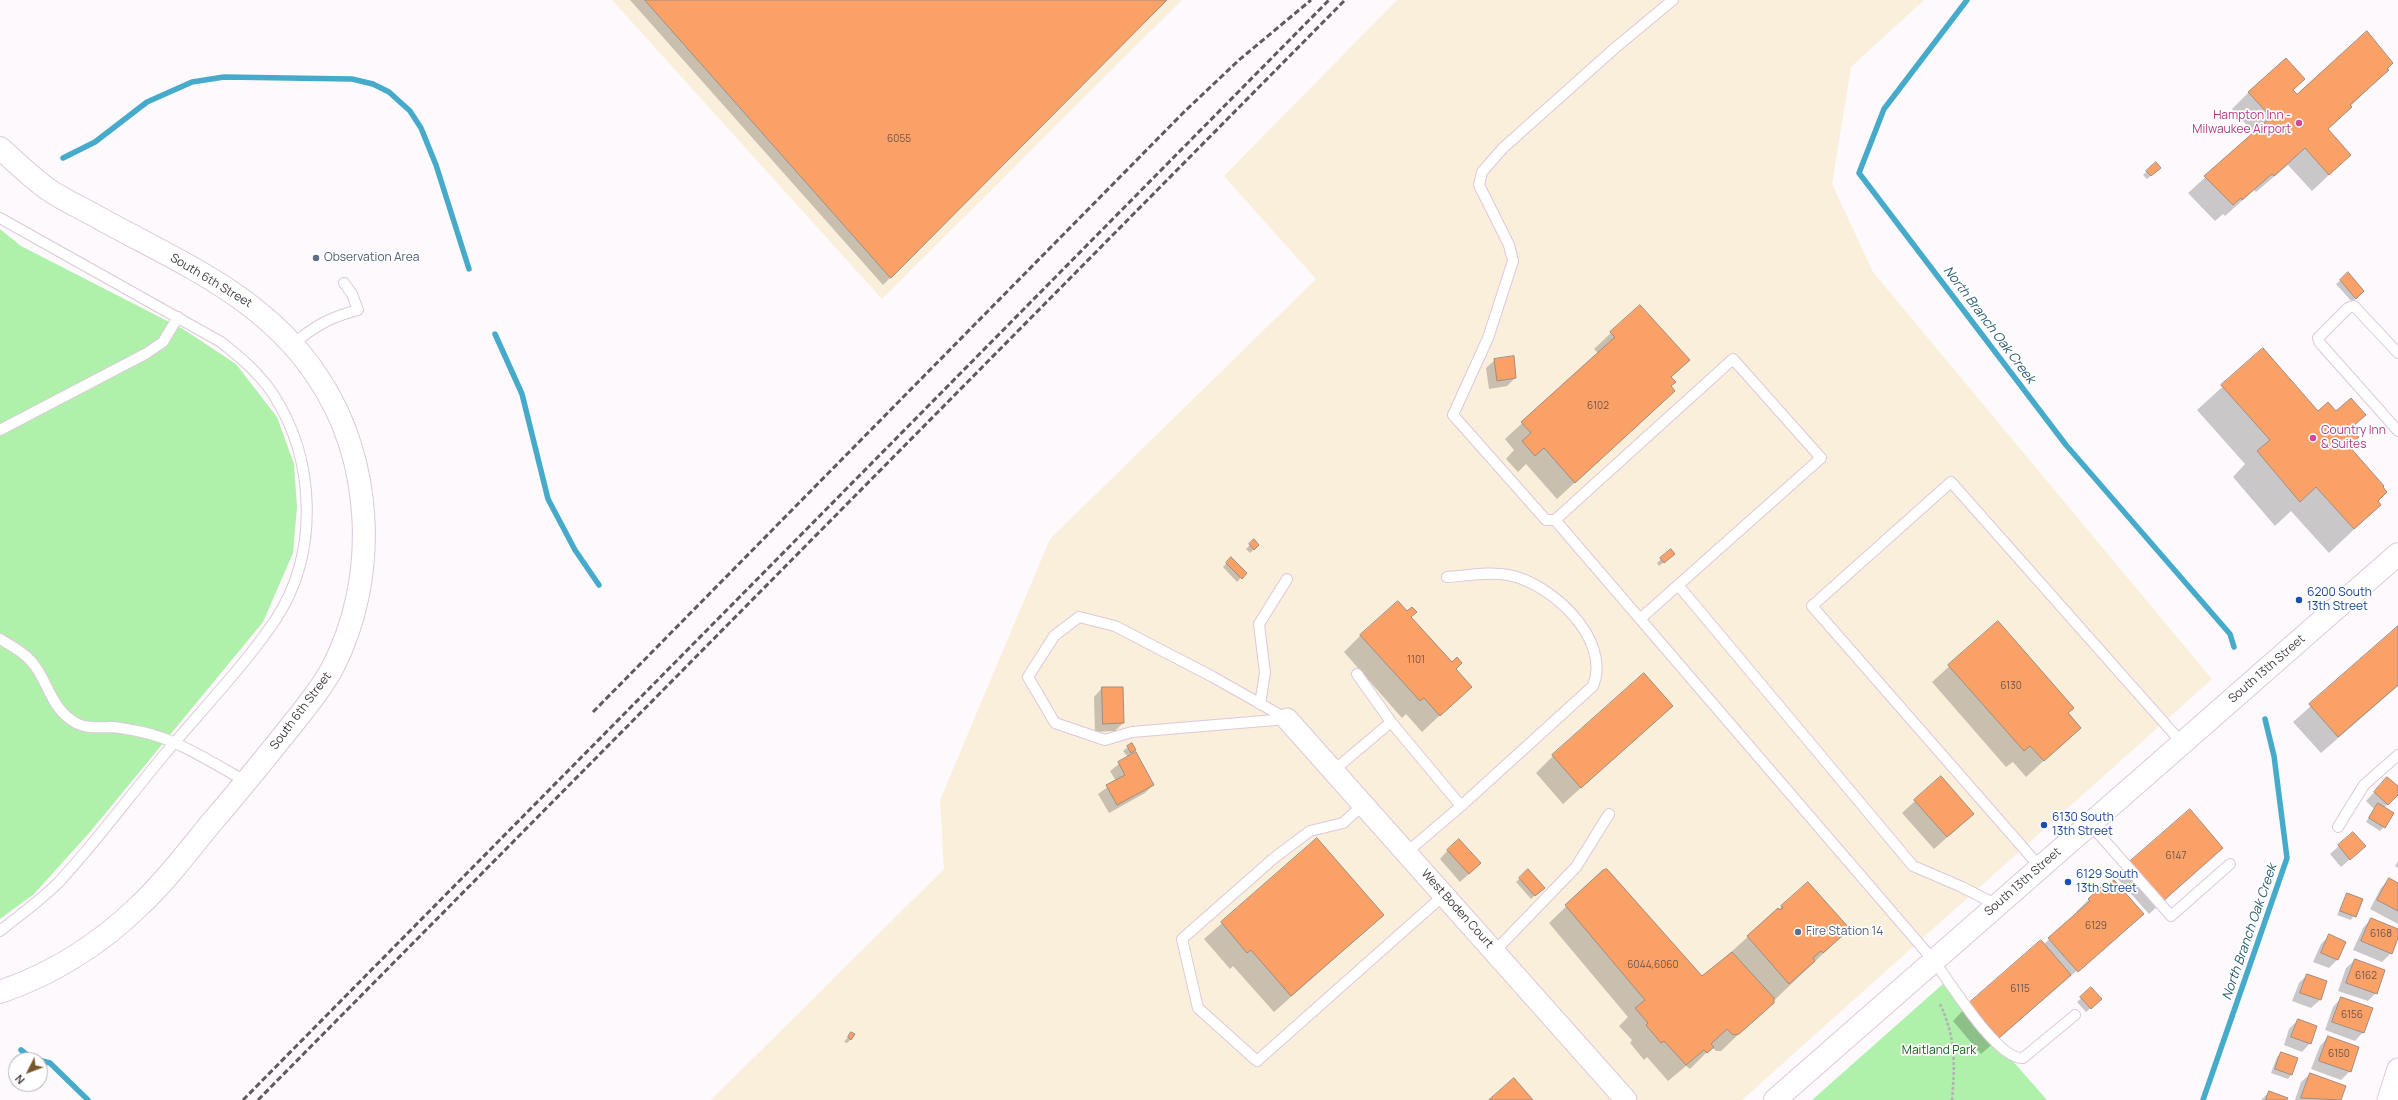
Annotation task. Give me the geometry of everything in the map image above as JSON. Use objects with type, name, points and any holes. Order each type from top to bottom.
[{"type":"street","name":"South 6th Street","points":[[0,148],[50,190],[225,287],[262,312],[293,344],[318,377],[342,424],[354,458],[362,500],[364,547],[360,588],[346,635],[332,668],[312,699],[247,782],[141,905],[98,942],[28,983],[0,992]]},
{"type":"street","name":"South 13th Street","points":[[1775,1100],[2398,554]]},
{"type":"street","name":"West Boden Court","points":[[1287,719],[1626,1100]]},
{"type":"street","points":[[2388,1100],[2398,1070]]},
{"type":"lane","points":[[1640,619],[1821,458],[1734,359],[1555,520],[1546,520],[1453,415],[1488,338],[1513,261],[1509,245],[1479,185],[1482,172],[1503,148],[1615,48],[1673,0]]},
{"type":"lane","points":[[0,218],[178,317],[221,342],[241,358],[272,393],[294,436],[302,466],[306,499],[306,535],[302,563],[276,618],[174,744],[58,882],[0,931]]},
{"type":"lane","points":[[293,344],[316,326],[339,315],[358,310],[352,294],[344,283]]},
{"type":"lane","points":[[2398,353],[2354,306],[2348,308],[2318,338],[2320,343],[2398,431]]},
{"type":"lane","points":[[0,430],[147,354],[163,342],[178,317]]},
{"type":"lane","points":[[2040,867],[1812,606],[1951,482],[2182,743]]},
{"type":"lane","points":[[1555,520],[1934,961],[1963,1004],[2004,1052],[2011,1056],[2023,1058],[2075,1015]]},
{"type":"lane","points":[[1406,853],[1461,806],[1593,686],[1597,677],[1594,655],[1588,635],[1577,619],[1554,596],[1508,575],[1447,577]]},
{"type":"lane","points":[[1260,704],[1265,673],[1259,624],[1287,578]]},
{"type":"lane","points":[[1678,586],[1913,866],[1997,905]]},
{"type":"lane","points":[[1079,617],[1115,626],[1287,719],[1132,732],[1104,740],[1056,723],[1028,677],[1054,636],[1079,617]]},
{"type":"lane","points":[[0,639],[30,660],[37,670],[49,695],[60,709],[76,723],[85,726],[113,727],[144,732],[174,744],[247,782]]},
{"type":"lane","points":[[1357,674],[1391,722],[1461,806]]},
{"type":"lane","points":[[1333,771],[1391,722]]},
{"type":"lane","points":[[2338,827],[2364,785],[2398,755]]},
{"type":"lane","points":[[1363,805],[1343,824],[1310,831],[1274,858],[1182,939],[1198,1008],[1257,1061],[1444,896]]},
{"type":"lane","points":[[1494,952],[1576,867],[1609,814]]},
{"type":"lane","points":[[2090,824],[2171,916],[2230,864]]},
{"type":"path","points":[[1940,1004],[1949,1024],[1955,1059],[1952,1100]]},
{"type":"shaded area","points":[[612,0],[1182,0],[882,299]]},
{"type":"shaded area","points":[[1397,0],[1924,0],[1851,67],[1832,184],[1873,272],[2212,679],[1742,1100],[711,1100],[944,869],[940,800],[1050,539],[1316,279],[1224,176]]},
{"type":"green space","points":[[0,229],[21,246],[183,329],[236,364],[277,417],[294,464],[297,507],[293,553],[263,622],[90,832],[34,894],[0,919]]},
{"type":"green space","name":"Maitland Park","points":[[1944,983],[2047,1100],[1812,1100]]},
{"type":"building","points":[[645,0],[1167,0],[891,278]]},
{"type":"building","name":"Hampton Inn - Milwaukee Airport","points":[[2367,31],[2393,63],[2387,69],[2389,70],[2350,105],[2352,107],[2328,129],[2351,155],[2329,175],[2305,148],[2274,176],[2272,174],[2242,200],[2241,198],[2233,205],[2204,176],[2271,117],[2248,92],[2286,58],[2305,79],[2293,90],[2297,94]]},
{"type":"building","points":[[2156,162],[2161,168],[2151,176],[2146,171]]},
{"type":"building","points":[[2348,272],[2364,291],[2356,299],[2340,280]]},
{"type":"building","points":[[1640,305],[1690,360],[1671,377],[1676,382],[1671,386],[1675,391],[1575,483],[1544,448],[1535,456],[1522,441],[1531,433],[1521,422],[1615,337],[1610,332]]},
{"type":"building","name":"Country Inn & Suites","points":[[2263,348],[2318,411],[2328,402],[2336,411],[2351,398],[2366,415],[2351,428],[2359,437],[2349,446],[2384,486],[2383,487],[2387,492],[2378,501],[2381,505],[2354,529],[2316,487],[2300,502],[2257,451],[2270,440],[2221,385]]},
{"type":"building","points":[[1514,356],[1516,378],[1497,381],[1494,359]]},
{"type":"building","points":[[1254,539],[1259,545],[1254,550],[1249,544]]},
{"type":"building","points":[[1671,549],[1675,554],[1664,563],[1660,558]]},
{"type":"building","points":[[1231,557],[1247,573],[1242,579],[1226,563]]},
{"type":"building","points":[[1398,601],[1407,611],[1412,607],[1417,612],[1411,617],[1452,662],[1457,657],[1462,663],[1456,669],[1472,687],[1440,716],[1424,698],[1420,701],[1360,635]]},
{"type":"building","points":[[1998,621],[2074,708],[2068,713],[2081,728],[2044,761],[2030,746],[2024,751],[1948,665]]},
{"type":"building","points":[[2398,626],[2398,685],[2338,737],[2309,704]]},
{"type":"building","points":[[1644,673],[1673,706],[1581,788],[1552,755]]},
{"type":"building","points":[[1102,687],[1123,687],[1124,723],[1103,724]]},
{"type":"building","points":[[1132,743],[1136,750],[1131,753],[1127,746]]},
{"type":"building","points":[[1136,752],[1154,785],[1117,805],[1106,785],[1125,775],[1118,762]]},
{"type":"building","points":[[1941,776],[1974,814],[1947,837],[1914,800]]},
{"type":"building","points":[[2387,777],[2398,786],[2398,795],[2388,805],[2374,792]]},
{"type":"building","points":[[2378,803],[2394,813],[2385,828],[2369,818]]},
{"type":"building","points":[[2190,809],[2223,848],[2162,902],[2128,863]]},
{"type":"building","points":[[2353,832],[2366,846],[2350,860],[2338,845]]},
{"type":"building","points":[[1317,838],[1384,915],[1291,996],[1251,950],[1247,953],[1221,922]]},
{"type":"building","points":[[1459,839],[1481,863],[1469,874],[1447,850]]},
{"type":"building","points":[[1528,869],[1545,888],[1535,896],[1519,878]]},
{"type":"building","points":[[1607,869],[1702,976],[1732,952],[1774,998],[1774,1003],[1739,1034],[1733,1035],[1727,1029],[1711,1044],[1714,1047],[1707,1053],[1704,1050],[1686,1065],[1664,1041],[1661,1043],[1646,1025],[1648,1023],[1635,1008],[1645,1000],[1565,905],[1603,870]]},
{"type":"building","points":[[2389,878],[2398,883],[2398,911],[2377,900]]},
{"type":"building","points":[[2114,880],[2144,914],[2078,972],[2048,938],[2090,901],[2088,899],[2103,885],[2105,888]]},
{"type":"building","name":"Fire Station 14","points":[[1808,882],[1850,929],[1823,953],[1821,951],[1813,958],[1815,961],[1789,984],[1747,936],[1778,908],[1780,910],[1783,908],[1781,906]]},
{"type":"building","points":[[2347,893],[2363,899],[2356,917],[2340,911]]},
{"type":"building","points":[[2371,918],[2398,929],[2398,938],[2392,954],[2361,941]]},
{"type":"building","points":[[2329,934],[2346,942],[2338,960],[2321,953]]},
{"type":"building","points":[[2041,940],[2071,975],[1999,1038],[1969,1003]]},
{"type":"building","points":[[2355,959],[2385,970],[2377,994],[2346,983]]},
{"type":"building","points":[[2307,974],[2327,981],[2321,1000],[2300,993]]},
{"type":"building","points":[[2091,987],[2102,999],[2091,1009],[2080,997]]},
{"type":"building","points":[[2341,997],[2373,1008],[2364,1033],[2332,1022]]},
{"type":"building","points":[[2298,1019],[2317,1026],[2311,1044],[2291,1037]]},
{"type":"building","points":[[851,1032],[855,1034],[851,1040],[848,1037]]},
{"type":"building","points":[[2328,1036],[2359,1047],[2351,1072],[2319,1061]]},
{"type":"building","points":[[2281,1052],[2298,1058],[2292,1075],[2275,1069]]},
{"type":"building","points":[[2310,1073],[2346,1086],[2341,1100],[2301,1098]]},
{"type":"building","points":[[1514,1078],[1533,1100],[1489,1100]]},
{"type":"building","points":[[2269,1091],[2288,1098],[2287,1100],[2266,1100]]},
{"type":"waterway","name":"North Branch Oak Creek","points":[[1967,0],[1884,109],[1859,173],[2066,445],[2230,634],[2234,647]]},
{"type":"waterway","points":[[63,158],[95,142],[147,102],[192,82],[224,77],[352,79],[373,84],[389,92],[410,111],[421,128],[436,165],[469,269]]},
{"type":"waterway","points":[[495,334],[522,394],[548,499],[575,550],[599,585]]},
{"type":"waterway","name":"North Branch Oak Creek","points":[[2203,1100],[2287,858],[2274,756],[2265,719]]},
{"type":"waterway","points":[[21,1050],[31,1058],[50,1063],[88,1100]]},
{"type":"railway","points":[[593,712],[1184,112],[1239,60],[1311,0]]},
{"type":"railway","points":[[243,1100],[1329,0]]},
{"type":"railway","points":[[258,1100],[1345,0]]},
{"type":"place","name":"Hampton Inn - Milwaukee Airport","points":[[2299,123]]},
{"type":"place","name":"Observation Area","points":[[316,258]]},
{"type":"place","name":"Country Inn & Suites","points":[[2313,438]]},
{"type":"place","name":"6200 South 13th Street","points":[[2299,600]]},
{"type":"place","name":"6130 South 13th Street","points":[[2044,825]]},
{"type":"place","name":"6129 South 13th Street","points":[[2068,882]]},
{"type":"place","name":"Fire Station 14","points":[[1798,932]]}]
